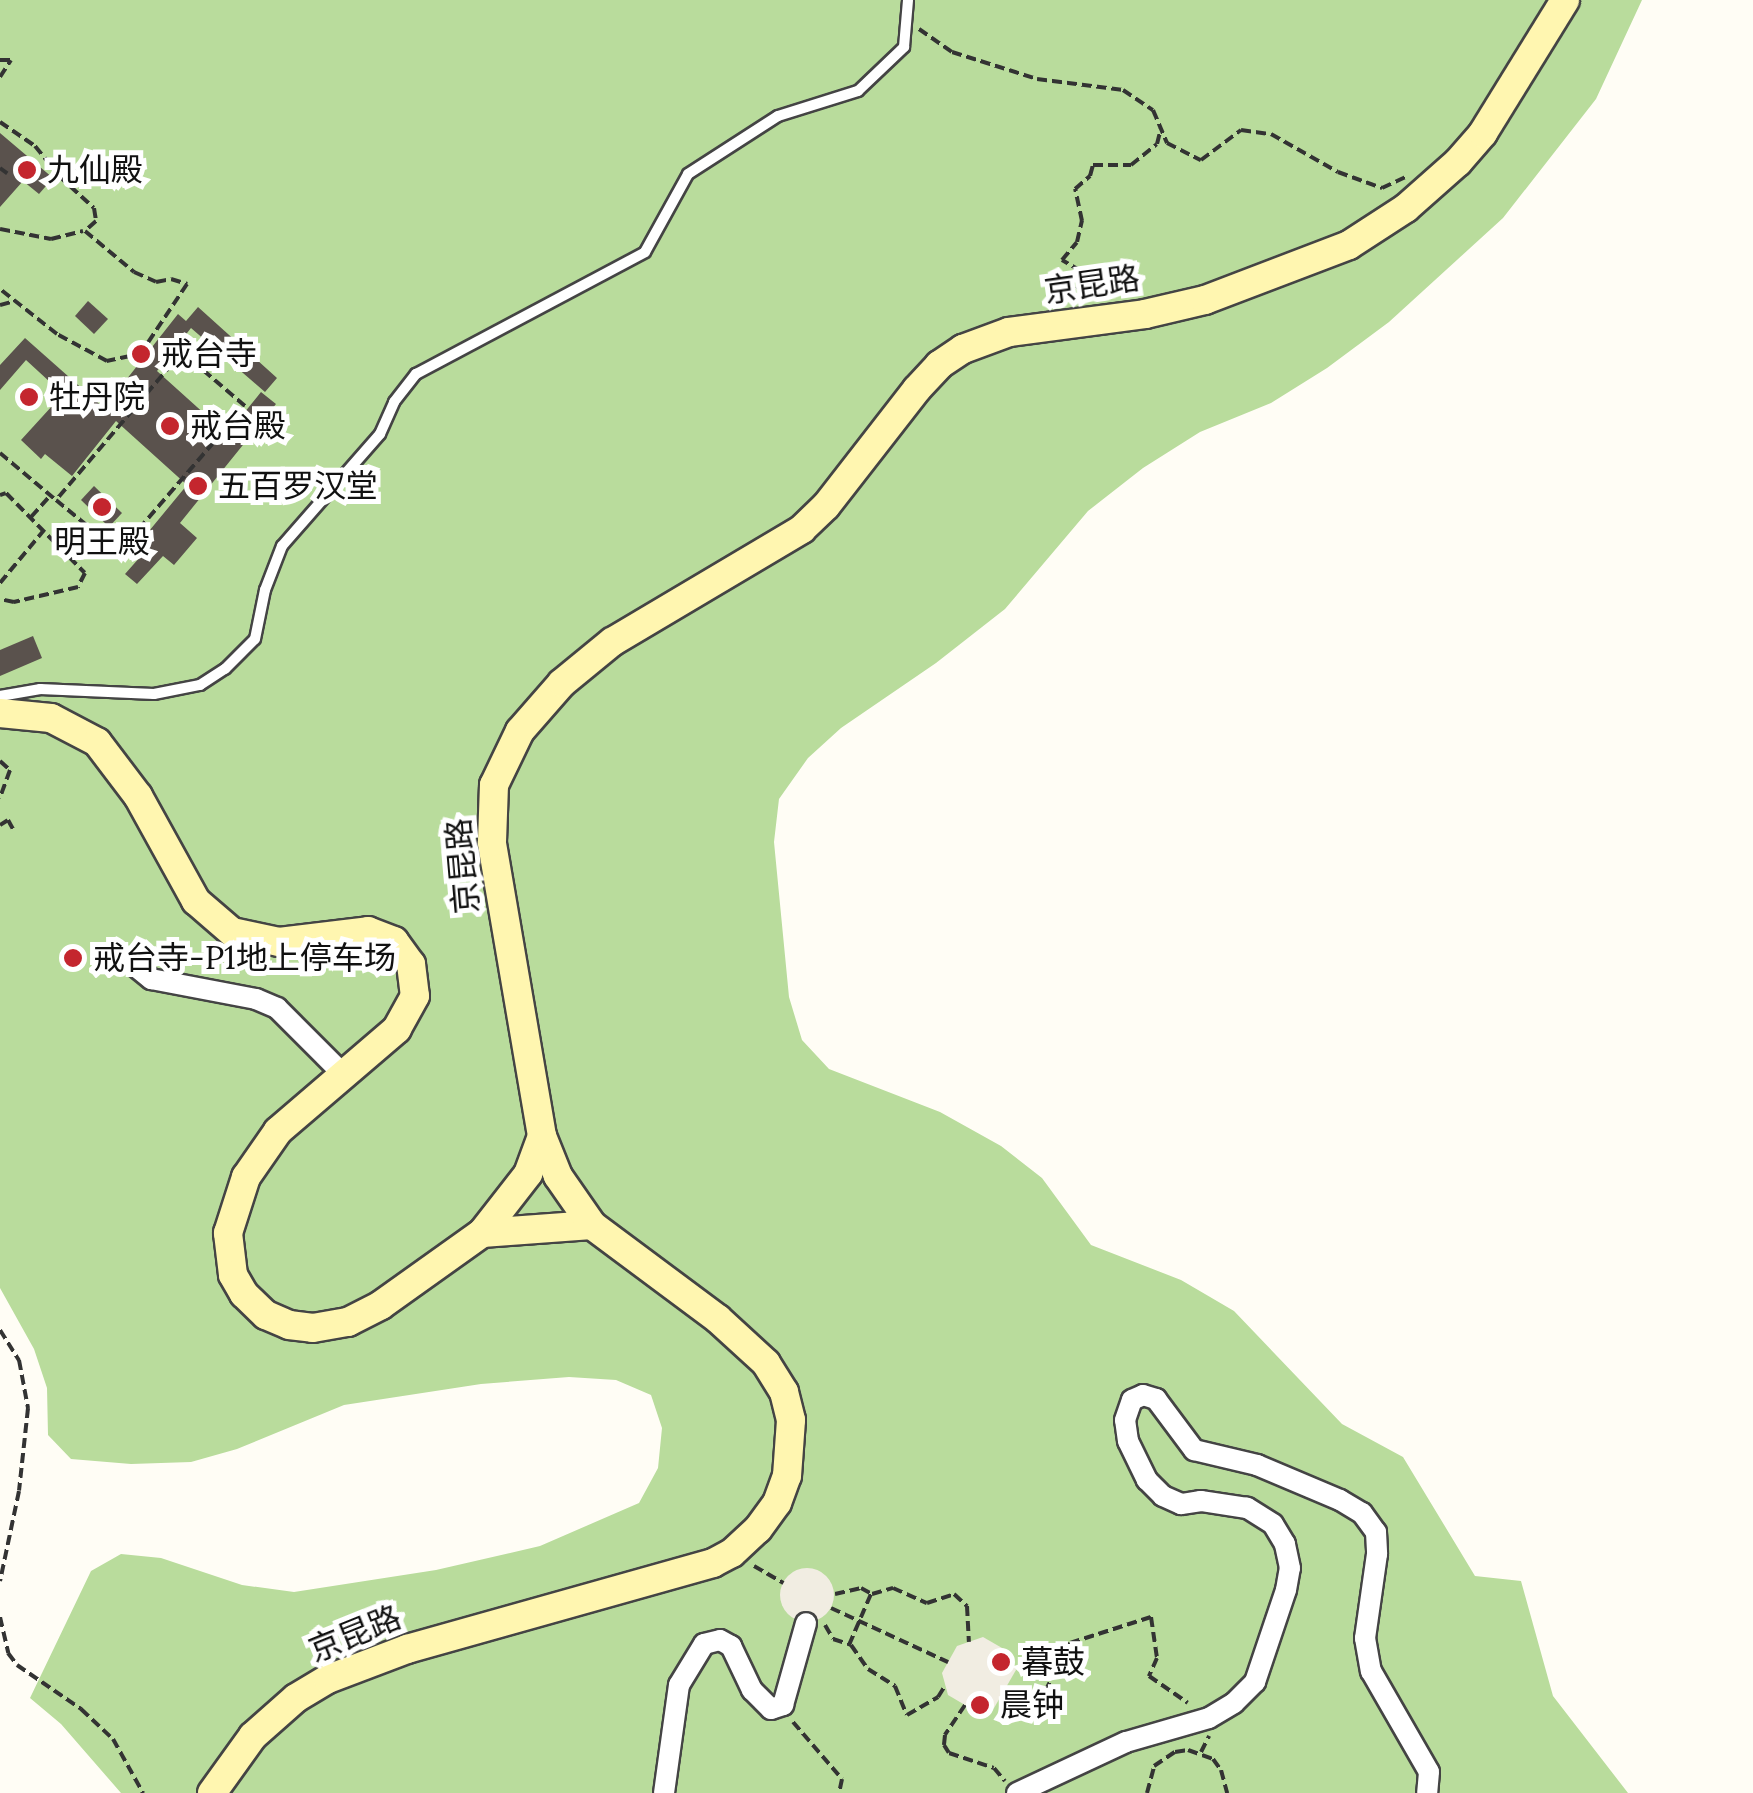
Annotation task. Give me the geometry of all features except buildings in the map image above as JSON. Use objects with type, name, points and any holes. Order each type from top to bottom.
[{"type":"main road","name":"京昆路","points":[[212,1793],[253,1736],[296,1698],[328,1679],[407,1648],[682,1574],[732,1554],[758,1530],[776,1504],[787,1476],[791,1420],[784,1392],[766,1363],[744,1340],[592,1225],[558,1176],[542,1136],[492,842],[494,785],[520,731],[562,684],[612,642],[802,529],[826,506],[939,365],[985,338],[1145,314],[1205,300],[1318,258],[1376,229],[1432,188],[1483,132],[1565,0]]},
{"type":"main road","points":[[0,713],[51,718],[97,742],[138,796],[196,901],[232,932],[279,942],[368,931],[382,934],[404,950],[416,980],[409,1012],[396,1029],[278,1131],[246,1177],[228,1233],[232,1274],[244,1294],[266,1315],[289,1325],[313,1328],[348,1322],[381,1306],[482,1233],[528,1174],[542,1136]]},
{"type":"main road","points":[[482,1233],[592,1225]]},
{"type":"street","points":[[135,966],[151,979],[256,999],[277,1008],[342,1074]]},
{"type":"street","points":[[1013,1789],[1126,1742],[1209,1718],[1234,1703],[1255,1682],[1286,1590],[1290,1568],[1285,1544],[1273,1524],[1248,1508],[1201,1501],[1181,1504],[1164,1496],[1147,1480],[1128,1441],[1125,1420],[1132,1400],[1143,1395],[1156,1399],[1194,1450],[1257,1464],[1340,1500],[1362,1513],[1376,1532],[1377,1554],[1365,1638],[1371,1670],[1429,1772],[1427,1793]]},
{"type":"street","points":[[664,1793],[679,1685],[704,1644],[720,1640],[731,1646],[752,1690],[771,1708],[783,1705],[814,1620]]},
{"type":"lane","points":[[0,696],[40,690],[154,694],[200,685],[226,670],[255,639],[264,590],[282,546],[380,434],[394,402],[416,374],[644,252],[688,174],[778,116],[858,91],[904,47],[908,0]]},
{"type":"path","points":[[908,21],[952,52],[1036,79],[1122,90],[1153,110],[1167,142],[1201,160],[1242,130],[1271,134],[1338,172],[1382,188],[1408,176]]},
{"type":"path","points":[[0,60],[11,60],[0,77]]},
{"type":"path","points":[[0,122],[35,146],[58,176],[94,208],[96,221],[85,231],[51,239],[0,228]]},
{"type":"path","points":[[1073,324],[1068,302],[1084,278],[1082,271],[1062,260],[1077,242],[1082,221],[1075,189],[1090,176],[1092,165],[1130,165],[1156,144],[1160,128]]},
{"type":"path","points":[[0,168],[6,173]]},
{"type":"path","points":[[0,289],[57,334],[106,361],[130,356],[147,344],[187,284],[172,279],[156,282],[134,272],[85,231]]},
{"type":"path","points":[[0,305],[15,301]]},
{"type":"path","points":[[0,452],[53,498],[119,552],[244,406],[182,352],[53,498],[31,517]]},
{"type":"path","points":[[0,494],[6,493],[85,573],[78,587],[14,602],[0,600]]},
{"type":"path","points":[[0,583],[44,530]]},
{"type":"path","points":[[0,761],[10,770],[0,798]]},
{"type":"path","points":[[0,825],[8,820],[13,829]]},
{"type":"path","points":[[0,1330],[19,1360],[28,1408],[19,1491],[0,1581]]},
{"type":"path","points":[[732,1554],[783,1582]]},
{"type":"path","points":[[835,1594],[861,1588],[872,1594],[893,1588],[920,1603],[954,1594],[967,1606],[968,1642]]},
{"type":"path","points":[[850,1645],[872,1594]]},
{"type":"path","points":[[831,1608],[948,1662]]},
{"type":"path","points":[[0,1617],[8,1653],[113,1739],[143,1793]]},
{"type":"path","points":[[1006,1688],[1038,1705],[1070,1644],[1152,1617],[1157,1658],[1148,1676],[1209,1718]]},
{"type":"path","points":[[814,1620],[833,1639],[850,1645],[868,1669],[895,1686],[907,1715],[938,1698],[945,1686]]},
{"type":"path","points":[[783,1705],[842,1779],[839,1793]]},
{"type":"path","points":[[964,1705],[945,1735],[944,1745],[949,1754],[994,1768],[1013,1789]]},
{"type":"path","points":[[1146,1793],[1154,1766],[1164,1757],[1188,1750],[1201,1752],[1222,1770],[1226,1793]]},
{"type":"green space","points":[[0,0],[1642,0],[1596,99],[1503,218],[1389,322],[1327,368],[1271,403],[1200,432],[1143,468],[1088,511],[1005,609],[936,663],[841,728],[808,758],[779,799],[774,842],[789,997],[802,1040],[829,1069],[940,1112],[1001,1146],[1042,1178],[1091,1245],[1181,1280],[1234,1311],[1342,1424],[1403,1457],[1475,1576],[1521,1581],[1553,1696],[1628,1793],[121,1793],[61,1724],[30,1698],[91,1571],[121,1554],[161,1558],[242,1585],[294,1592],[436,1570],[540,1546],[639,1503],[658,1468],[662,1428],[651,1395],[616,1380],[569,1377],[481,1384],[344,1405],[237,1449],[191,1462],[131,1464],[71,1459],[48,1435],[47,1388],[34,1349],[0,1288]]},
{"type":"shaded area","points":[[807,1568],[826,1576],[834,1595],[826,1614],[807,1622],[788,1614],[780,1595],[788,1576]]},
{"type":"shaded area","points":[[983,1637],[1009,1652],[1016,1670],[994,1708],[982,1715],[948,1695],[942,1673],[957,1646]]},
{"type":"place","name":"九仙殿","points":[[27,170]]},
{"type":"place","name":"戒台寺","points":[[141,354]]},
{"type":"place","name":"牡丹院","points":[[29,397]]},
{"type":"place","name":"戒台殿","points":[[170,426]]},
{"type":"place","name":"五百罗汉堂","points":[[198,486]]},
{"type":"place","name":"明王殿","points":[[102,507]]},
{"type":"place","name":"戒台寺-P1地上停车场","points":[[73,958]]},
{"type":"place","name":"暮鼓","points":[[1001,1662]]},
{"type":"place","name":"晨钟","points":[[980,1705]]}]
